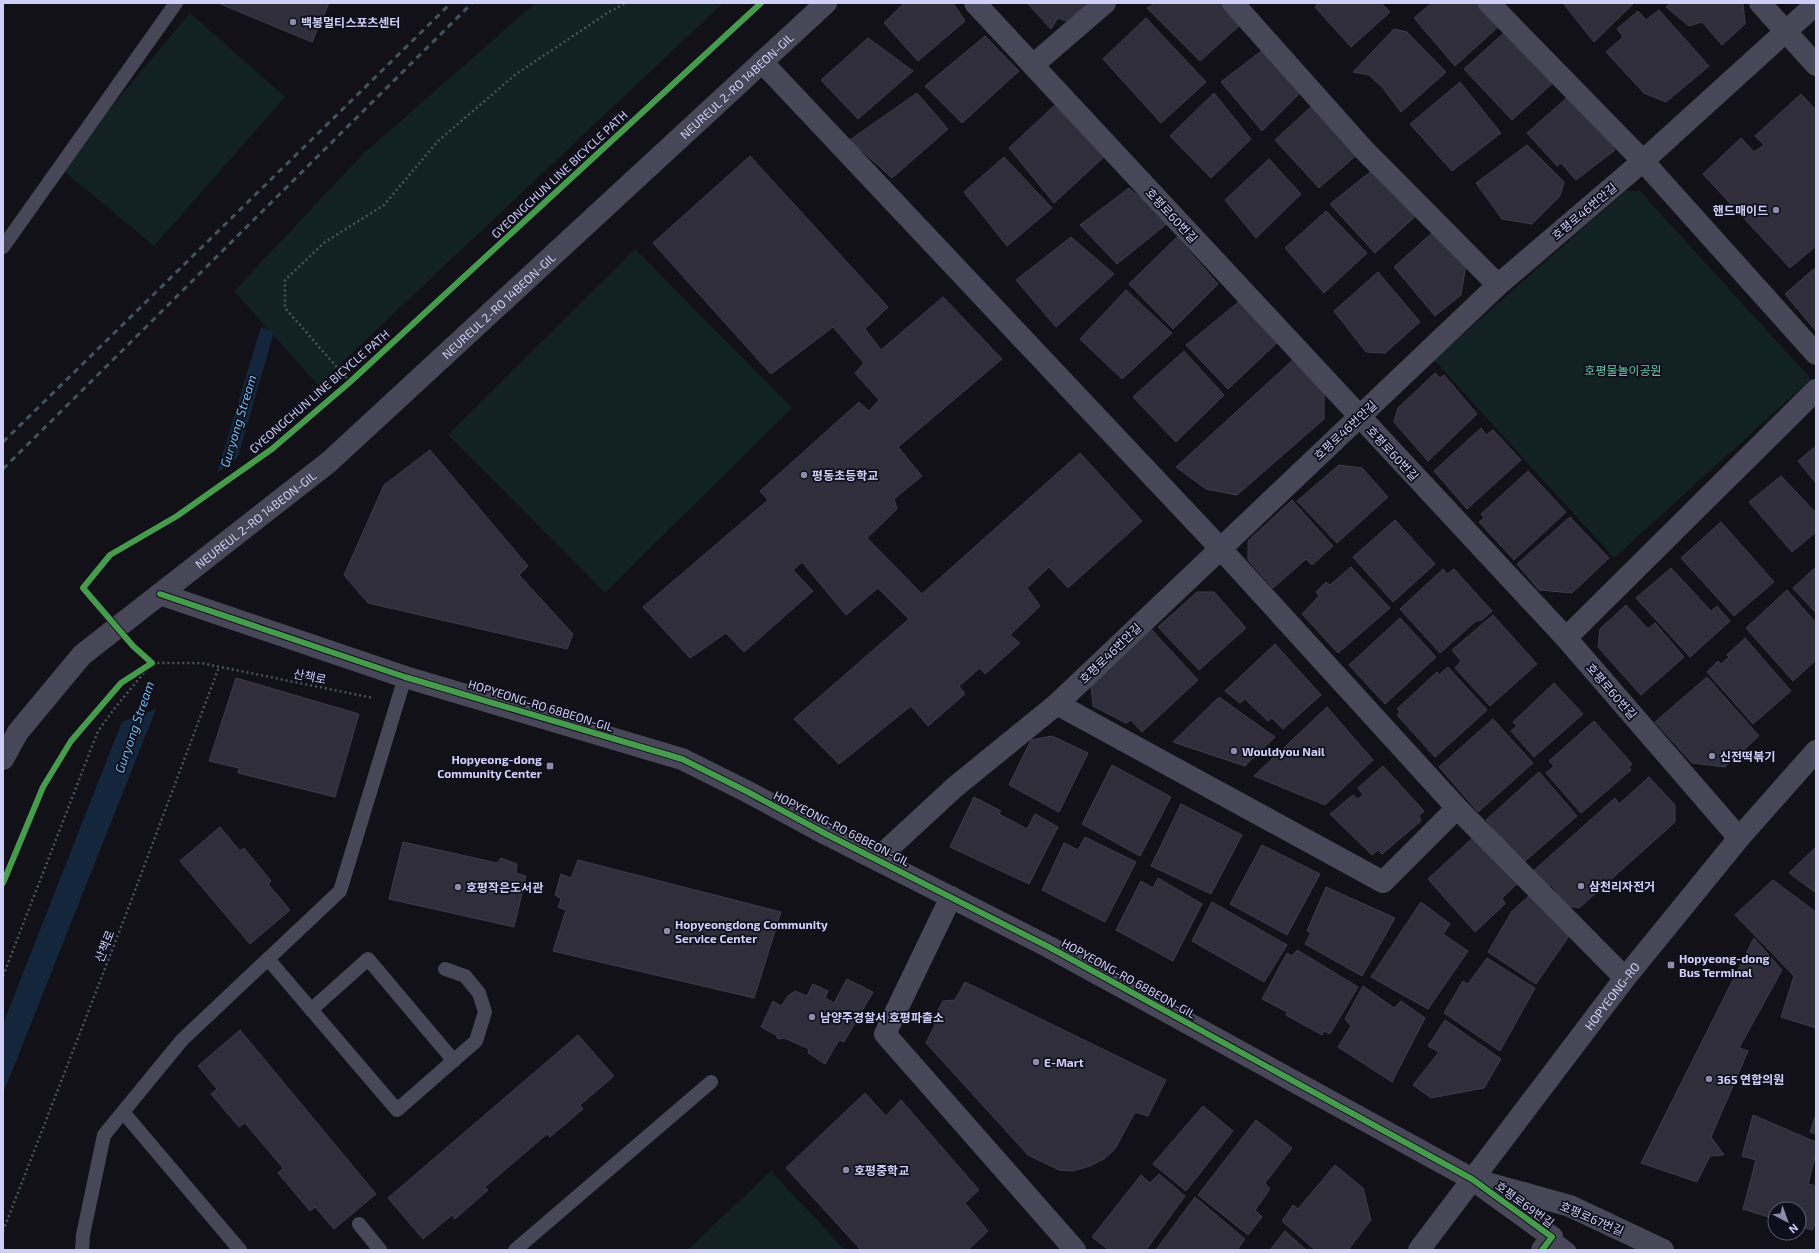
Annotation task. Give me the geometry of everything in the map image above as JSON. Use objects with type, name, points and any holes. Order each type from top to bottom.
[{"type":"street","name":"NEUREUL 2-RO 14BEON-GIL","points":[[154,599],[329,462],[826,3]]},
{"type":"street","name":"호평로60번길","points":[[975,3],[1566,638],[1739,838]]},
{"type":"street","points":[[1033,66],[1105,3]]},
{"type":"street","points":[[1233,3],[1365,151],[1498,285]]},
{"type":"street","points":[[1489,3],[1643,161],[1816,354]]},
{"type":"street","points":[[1760,3],[1816,65]]},
{"type":"street","name":"호평로46번안길","points":[[877,859],[955,787],[1057,704],[1498,285],[1643,161],[1816,4]]},
{"type":"street","points":[[762,62],[1220,548],[1457,808],[1625,978]]},
{"type":"street","points":[[1566,638],[1816,390]]},
{"type":"street","points":[[3,759],[18,732],[82,655],[154,599]]},
{"type":"street","name":"HOPYEONG-RO 68BEON-GIL","points":[[154,599],[218,612],[405,676],[682,759],[1049,947],[1472,1179]]},
{"type":"street","points":[[1057,704],[1383,882],[1457,808]]},
{"type":"street","name":"HOPYEONG-RO","points":[[1419,1250],[1625,978],[1739,838],[1816,751]]},
{"type":"street","points":[[951,897],[885,1034],[1075,1250]]},
{"type":"street","name":"호평로69번길","points":[[1472,1179],[1547,1244]]},
{"type":"street","name":"호평로67번길","points":[[1472,1179],[1570,1206],[1664,1250]]},
{"type":"lane","points":[[3,247],[176,3]]},
{"type":"lane","points":[[82,1250],[83,1235],[104,1135],[182,1040],[340,891],[405,676]]},
{"type":"lane","points":[[268,959],[397,1110],[476,1041],[485,1012],[479,993],[465,976],[445,969]]},
{"type":"lane","points":[[311,1010],[368,959],[454,1061]]},
{"type":"lane","points":[[515,1250],[711,1082]]},
{"type":"lane","points":[[123,1112],[240,1250]]},
{"type":"lane","points":[[358,1224],[380,1250]]},
{"type":"lane","points":[[1547,1244],[1569,1250]]},
{"type":"path","points":[[350,382],[285,308],[285,280],[325,242],[384,205],[438,142],[516,74],[608,12],[626,3]]},
{"type":"path","points":[[134,675],[150,661]]},
{"type":"path","points":[[3,976],[98,731],[150,661]]},
{"type":"green space","points":[[535,3],[723,3],[318,385],[234,291],[363,154]]},
{"type":"green space","points":[[190,13],[285,97],[154,246],[60,168]]},
{"type":"green space","name":"호평물놀이공원","points":[[1625,191],[1640,191],[1811,379],[1614,558],[1434,360]]},
{"type":"green space","points":[[635,249],[792,408],[605,593],[448,435]]},
{"type":"green space","points":[[771,1171],[845,1250],[687,1250]]},
{"type":"water","name":"Guryong Stream","points":[[261,327],[274,332],[224,505],[170,674],[3,1094],[3,1024],[208,503]]},
{"type":"pier","points":[[240,456],[172,675],[159,708],[119,723],[206,502],[214,475]]},
{"type":"building","name":"백봉멀티스포츠센터","points":[[218,3],[329,3],[312,42]]},
{"type":"building","points":[[904,3],[953,3],[965,21],[918,61],[884,23]]},
{"type":"building","points":[[1027,3],[1096,3],[1087,11],[1079,10],[1069,22],[1058,18],[1051,29]]},
{"type":"building","points":[[1155,3],[1223,3],[1239,26],[1200,61],[1147,8]]},
{"type":"building","points":[[1318,3],[1381,3],[1390,12],[1351,47],[1315,7]]},
{"type":"building","points":[[1432,3],[1480,3],[1500,25],[1455,66],[1414,18]]},
{"type":"building","points":[[1563,3],[1634,3],[1594,42]]},
{"type":"building","points":[[1670,3],[1743,3],[1745,24],[1722,45],[1702,22],[1689,26],[1666,7]]},
{"type":"building","points":[[1659,10],[1709,66],[1666,102],[1644,93],[1606,52],[1623,37],[1617,29],[1638,11],[1646,20]]},
{"type":"building","points":[[1146,18],[1206,82],[1161,123],[1103,59]]},
{"type":"building","points":[[1394,29],[1407,32],[1446,72],[1401,112],[1383,88],[1369,75],[1353,72]]},
{"type":"building","points":[[1507,30],[1554,82],[1512,120],[1464,69]]},
{"type":"building","points":[[985,36],[1019,71],[962,123],[925,86]]},
{"type":"building","points":[[868,38],[913,71],[858,119],[821,80]]},
{"type":"building","points":[[1265,48],[1304,89],[1262,131],[1221,82]]},
{"type":"building","points":[[1460,82],[1501,133],[1452,171],[1410,124]]},
{"type":"building","points":[[917,93],[948,129],[892,178],[850,140]]},
{"type":"building","points":[[1214,93],[1251,139],[1211,178],[1170,136]]},
{"type":"building","name":"핸드매이드","points":[[1801,94],[1816,110],[1816,246],[1790,268],[1703,174],[1741,138],[1754,152],[1764,145],[1755,136]]},
{"type":"building","points":[[1570,95],[1615,150],[1576,180],[1561,163],[1557,166],[1527,133]]},
{"type":"building","points":[[1055,105],[1105,156],[1054,203],[1009,148]]},
{"type":"building","points":[[1313,105],[1360,152],[1319,188],[1275,140]]},
{"type":"building","points":[[1527,145],[1564,182],[1560,196],[1532,224],[1502,219],[1476,183]]},
{"type":"building","points":[[750,156],[888,307],[865,329],[881,350],[943,297],[1002,359],[898,447],[922,476],[894,499],[897,509],[867,538],[922,594],[1080,453],[1142,521],[1068,588],[1049,567],[1027,588],[1040,606],[1010,635],[1020,643],[985,674],[980,668],[959,686],[965,694],[928,726],[911,706],[839,764],[794,719],[909,619],[878,588],[846,615],[802,562],[793,570],[813,591],[744,652],[726,633],[690,658],[643,607],[768,500],[760,491],[859,402],[869,411],[879,400],[855,373],[864,363],[833,327],[771,374],[653,243]]},
{"type":"building","points":[[1004,157],[1052,208],[1007,246],[964,192]]},
{"type":"building","points":[[1269,159],[1301,194],[1256,238],[1225,200]]},
{"type":"building","points":[[1374,169],[1419,213],[1375,253],[1330,204]]},
{"type":"building","points":[[1129,188],[1169,222],[1117,264],[1080,225]]},
{"type":"building","points":[[1326,211],[1367,253],[1324,293],[1285,248]]},
{"type":"building","points":[[1433,232],[1466,264],[1461,295],[1435,316],[1394,267]]},
{"type":"building","points":[[1071,237],[1114,274],[1056,327],[1016,280]]},
{"type":"building","points":[[1177,237],[1218,284],[1173,329],[1129,284]]},
{"type":"building","points":[[1816,267],[1816,331],[1785,294]]},
{"type":"building","points":[[1378,272],[1420,322],[1385,353],[1366,352],[1334,311]]},
{"type":"building","points":[[1126,290],[1172,333],[1122,379],[1080,339]]},
{"type":"building","points":[[1241,300],[1281,339],[1228,389],[1186,345]]},
{"type":"building","points":[[1184,351],[1224,395],[1176,442],[1133,397]]},
{"type":"building","points":[[1295,358],[1324,392],[1324,419],[1237,495],[1206,489],[1176,467]]},
{"type":"building","points":[[1435,373],[1440,378],[1444,375],[1477,414],[1428,461],[1394,422],[1398,408]]},
{"type":"building","points":[[1481,428],[1486,435],[1493,430],[1521,460],[1467,509],[1434,471]]},
{"type":"building","points":[[1816,446],[1816,483],[1798,461]]},
{"type":"building","points":[[430,450],[528,566],[519,575],[573,634],[567,649],[368,603],[344,575],[384,485]]},
{"type":"building","points":[[1339,465],[1362,468],[1388,497],[1337,543],[1297,501]]},
{"type":"building","points":[[1528,471],[1566,512],[1514,560],[1479,522],[1484,518],[1481,514]]},
{"type":"building","points":[[1781,476],[1816,513],[1816,532],[1792,552],[1749,502]]},
{"type":"building","points":[[1292,500],[1333,546],[1312,565],[1306,559],[1273,588],[1248,560],[1248,541]]},
{"type":"building","points":[[1570,517],[1609,558],[1572,593],[1539,590],[1517,564]]},
{"type":"building","points":[[1395,520],[1435,564],[1393,602],[1353,557]]},
{"type":"building","points":[[1721,522],[1774,582],[1734,616],[1681,558]]},
{"type":"building","points":[[1351,567],[1390,608],[1338,653],[1302,614],[1319,596],[1316,592],[1326,582],[1330,585]]},
{"type":"building","points":[[1816,567],[1816,613],[1793,588]]},
{"type":"building","points":[[1671,568],[1711,611],[1717,606],[1730,621],[1690,657],[1636,598]]},
{"type":"building","points":[[1443,569],[1447,574],[1454,569],[1492,611],[1482,620],[1476,621],[1440,653],[1400,609]]},
{"type":"building","points":[[1787,590],[1816,623],[1816,660],[1793,681],[1746,628]]},
{"type":"building","points":[[1197,592],[1214,592],[1246,628],[1199,670],[1158,627]]},
{"type":"building","points":[[1626,605],[1648,629],[1655,623],[1684,657],[1641,695],[1598,647],[1600,629]]},
{"type":"building","points":[[1493,615],[1537,664],[1490,706],[1455,668],[1461,661],[1452,650]]},
{"type":"building","points":[[1400,618],[1436,657],[1385,704],[1349,665]]},
{"type":"building","points":[[1151,629],[1198,680],[1142,732],[1131,720],[1126,723],[1093,706],[1091,686]]},
{"type":"building","points":[[1745,638],[1791,691],[1753,724],[1707,672],[1718,661],[1721,664],[1729,657],[1727,655]]},
{"type":"building","points":[[1275,644],[1321,695],[1283,729],[1272,718],[1268,721],[1245,699],[1240,703],[1225,691]]},
{"type":"building","points":[[1448,667],[1487,710],[1435,757],[1397,715],[1400,712],[1397,709],[1437,672],[1439,675]]},
{"type":"building","points":[[1707,677],[1759,736],[1725,767],[1692,763],[1655,722]]},
{"type":"building","points":[[236,678],[359,714],[335,797],[238,773],[239,768],[209,761]]},
{"type":"building","points":[[1554,683],[1583,714],[1534,757],[1511,731],[1517,726],[1513,722]]},
{"type":"building","points":[[1219,697],[1275,737],[1245,766],[1173,742]]},
{"type":"building","points":[[1327,707],[1373,760],[1325,805],[1254,776]]},
{"type":"building","points":[[1493,719],[1533,763],[1478,812],[1439,767]]},
{"type":"building","points":[[1594,721],[1632,764],[1629,767],[1631,770],[1581,813],[1546,773],[1554,766],[1549,761]]},
{"type":"building","points":[[1052,736],[1088,753],[1059,812],[1009,785],[1031,740]]},
{"type":"building","points":[[1112,765],[1171,797],[1140,856],[1082,824]]},
{"type":"building","points":[[1383,766],[1424,811],[1419,816],[1421,821],[1382,854],[1378,850],[1372,855],[1330,814],[1353,795],[1358,799],[1363,795],[1358,788]]},
{"type":"building","points":[[1539,772],[1577,816],[1524,862],[1486,820]]},
{"type":"building","points":[[1649,777],[1675,805],[1675,822],[1579,908],[1568,906],[1551,885],[1545,888],[1531,873],[1615,798],[1619,804]]},
{"type":"building","points":[[974,797],[1001,811],[999,814],[1027,829],[1035,814],[1058,827],[1029,884],[950,847]]},
{"type":"building","points":[[1181,804],[1242,835],[1211,894],[1151,866]]},
{"type":"building","points":[[220,827],[240,851],[244,848],[271,881],[268,884],[290,910],[250,944],[180,861]]},
{"type":"building","points":[[1476,835],[1519,882],[1502,898],[1505,904],[1475,932],[1428,879]]},
{"type":"building","points":[[1085,837],[1136,862],[1105,922],[1042,890],[1064,843],[1078,850]]},
{"type":"building","name":"호평작은도서관","points":[[403,842],[497,863],[501,858],[517,864],[516,873],[526,876],[514,927],[389,899]]},
{"type":"building","points":[[1262,845],[1320,874],[1287,935],[1230,904]]},
{"type":"building","points":[[1816,847],[1816,893],[1789,873]]},
{"type":"building","name":"Hopyeongdong Community Service Center","points":[[578,860],[781,912],[754,998],[553,951],[566,910],[558,907],[561,899],[555,895],[561,874],[571,878]]},
{"type":"building","points":[[1158,878],[1202,904],[1173,961],[1116,930],[1141,881],[1153,888]]},
{"type":"building","points":[[1773,880],[1816,912],[1816,1028],[1781,1017],[1794,976],[1735,915]]},
{"type":"building","points":[[1326,887],[1395,918],[1362,976],[1305,944],[1311,933],[1307,931]]},
{"type":"building","points":[[1530,895],[1569,936],[1536,984],[1488,952],[1512,911]]},
{"type":"building","points":[[1212,902],[1287,945],[1264,982],[1192,941]]},
{"type":"building","points":[[1421,902],[1450,924],[1443,934],[1468,951],[1428,1009],[1371,977]]},
{"type":"building","name":"365 연합의원","points":[[1754,938],[1782,970],[1739,1048],[1748,1051],[1711,1137],[1724,1155],[1710,1156],[1697,1182],[1641,1163]]},
{"type":"building","points":[[1297,950],[1358,987],[1330,1034],[1324,1031],[1322,1035],[1286,1015],[1287,1012],[1262,999],[1287,953],[1292,956]]},
{"type":"building","points":[[1487,958],[1535,988],[1500,1051],[1444,1013],[1463,981],[1468,984]]},
{"type":"building","name":"남양주경찰서 호평파출소","points":[[847,979],[873,992],[844,1042],[839,1040],[825,1064],[808,1053],[809,1049],[784,1038],[778,1039],[776,1035],[761,1027],[773,1001],[781,1006],[788,996],[795,991],[807,996],[813,984],[828,991],[825,998],[834,1003]]},
{"type":"building","name":"E-Mart","points":[[965,982],[1166,1080],[1148,1116],[1135,1112],[1115,1149],[1104,1159],[1090,1166],[1073,1171],[1059,1170],[1028,1155],[926,1043],[935,1025],[932,1021],[943,1001],[955,1000]]},
{"type":"building","points":[[1363,986],[1394,1008],[1401,1001],[1425,1018],[1392,1082],[1338,1047],[1351,1026],[1345,1019]]},
{"type":"building","points":[[1445,1020],[1501,1059],[1484,1088],[1431,1098],[1413,1085],[1439,1052],[1428,1046]]},
{"type":"building","points":[[240,1030],[376,1194],[334,1229],[315,1207],[310,1211],[278,1173],[283,1168],[245,1123],[239,1127],[211,1094],[217,1089],[198,1066]]},
{"type":"building","points":[[578,1035],[614,1076],[580,1105],[583,1109],[550,1137],[547,1134],[485,1187],[488,1190],[455,1219],[452,1215],[423,1239],[388,1198]]},
{"type":"building","points":[[865,1093],[886,1116],[901,1100],[979,1190],[965,1203],[988,1231],[969,1249],[971,1250],[861,1250],[786,1168]]},
{"type":"building","points":[[1203,1106],[1233,1131],[1186,1191],[1153,1164]]},
{"type":"building","points":[[1816,1114],[1816,1134],[1810,1132]]},
{"type":"building","points":[[1753,1115],[1816,1142],[1816,1153],[1808,1184],[1816,1186],[1816,1222],[1812,1230],[1807,1228],[1807,1201],[1767,1201],[1767,1216],[1743,1209],[1756,1160],[1742,1156]]},
{"type":"building","points":[[1256,1120],[1292,1148],[1265,1183],[1270,1189],[1255,1210],[1262,1217],[1248,1235],[1198,1195]]},
{"type":"building","points":[[1335,1165],[1363,1188],[1371,1220],[1348,1250],[1315,1250],[1282,1221],[1293,1205],[1298,1209]]},
{"type":"building","points":[[1159,1174],[1185,1196],[1146,1250],[1109,1250],[1092,1237],[1141,1175],[1150,1183]]},
{"type":"building","points":[[1195,1197],[1245,1239],[1237,1250],[1156,1250]]},
{"type":"building","points":[[1285,1231],[1306,1250],[1270,1250]]},
{"type":"railway","points":[[3,442],[451,3]]},
{"type":"railway","points":[[3,469],[472,3]]},
{"type":"cycle path","name":"GYEONGCHUN LINE BICYCLE PATH","points":[[3,883],[43,787],[71,741],[121,683],[152,663],[133,646],[83,588],[110,555],[177,516],[272,449],[350,382],[761,3]]},
{"type":"cycle path","points":[[160,594],[405,677],[682,759],[1049,947],[1472,1179],[1552,1237],[1542,1250]]},
{"type":"place","name":"백봉멀티스포츠센터","points":[[293,22]]},
{"type":"place","name":"핸드매이드","points":[[1776,210]]},
{"type":"place","name":"평동초등학교","points":[[804,475]]},
{"type":"place","name":"Wouldyou Nail","points":[[1234,751]]},
{"type":"place","name":"신전떡볶기","points":[[1712,756]]},
{"type":"place","name":"Hopyeong-dong Community Center","points":[[550,766]]},
{"type":"place","name":"삼천리자전거","points":[[1581,886]]},
{"type":"place","name":"호평작은도서관","points":[[458,887]]},
{"type":"place","name":"Hopyeongdong Community Service Center","points":[[667,931]]},
{"type":"place","name":"Hopyeong-dong Bus Terminal","points":[[1671,965]]},
{"type":"place","name":"남양주경찰서 호평파출소","points":[[812,1017]]},
{"type":"place","name":"E-Mart","points":[[1036,1062]]},
{"type":"place","name":"365 연합의원","points":[[1709,1079]]},
{"type":"place","name":"호평중학교","points":[[846,1170]]}]
